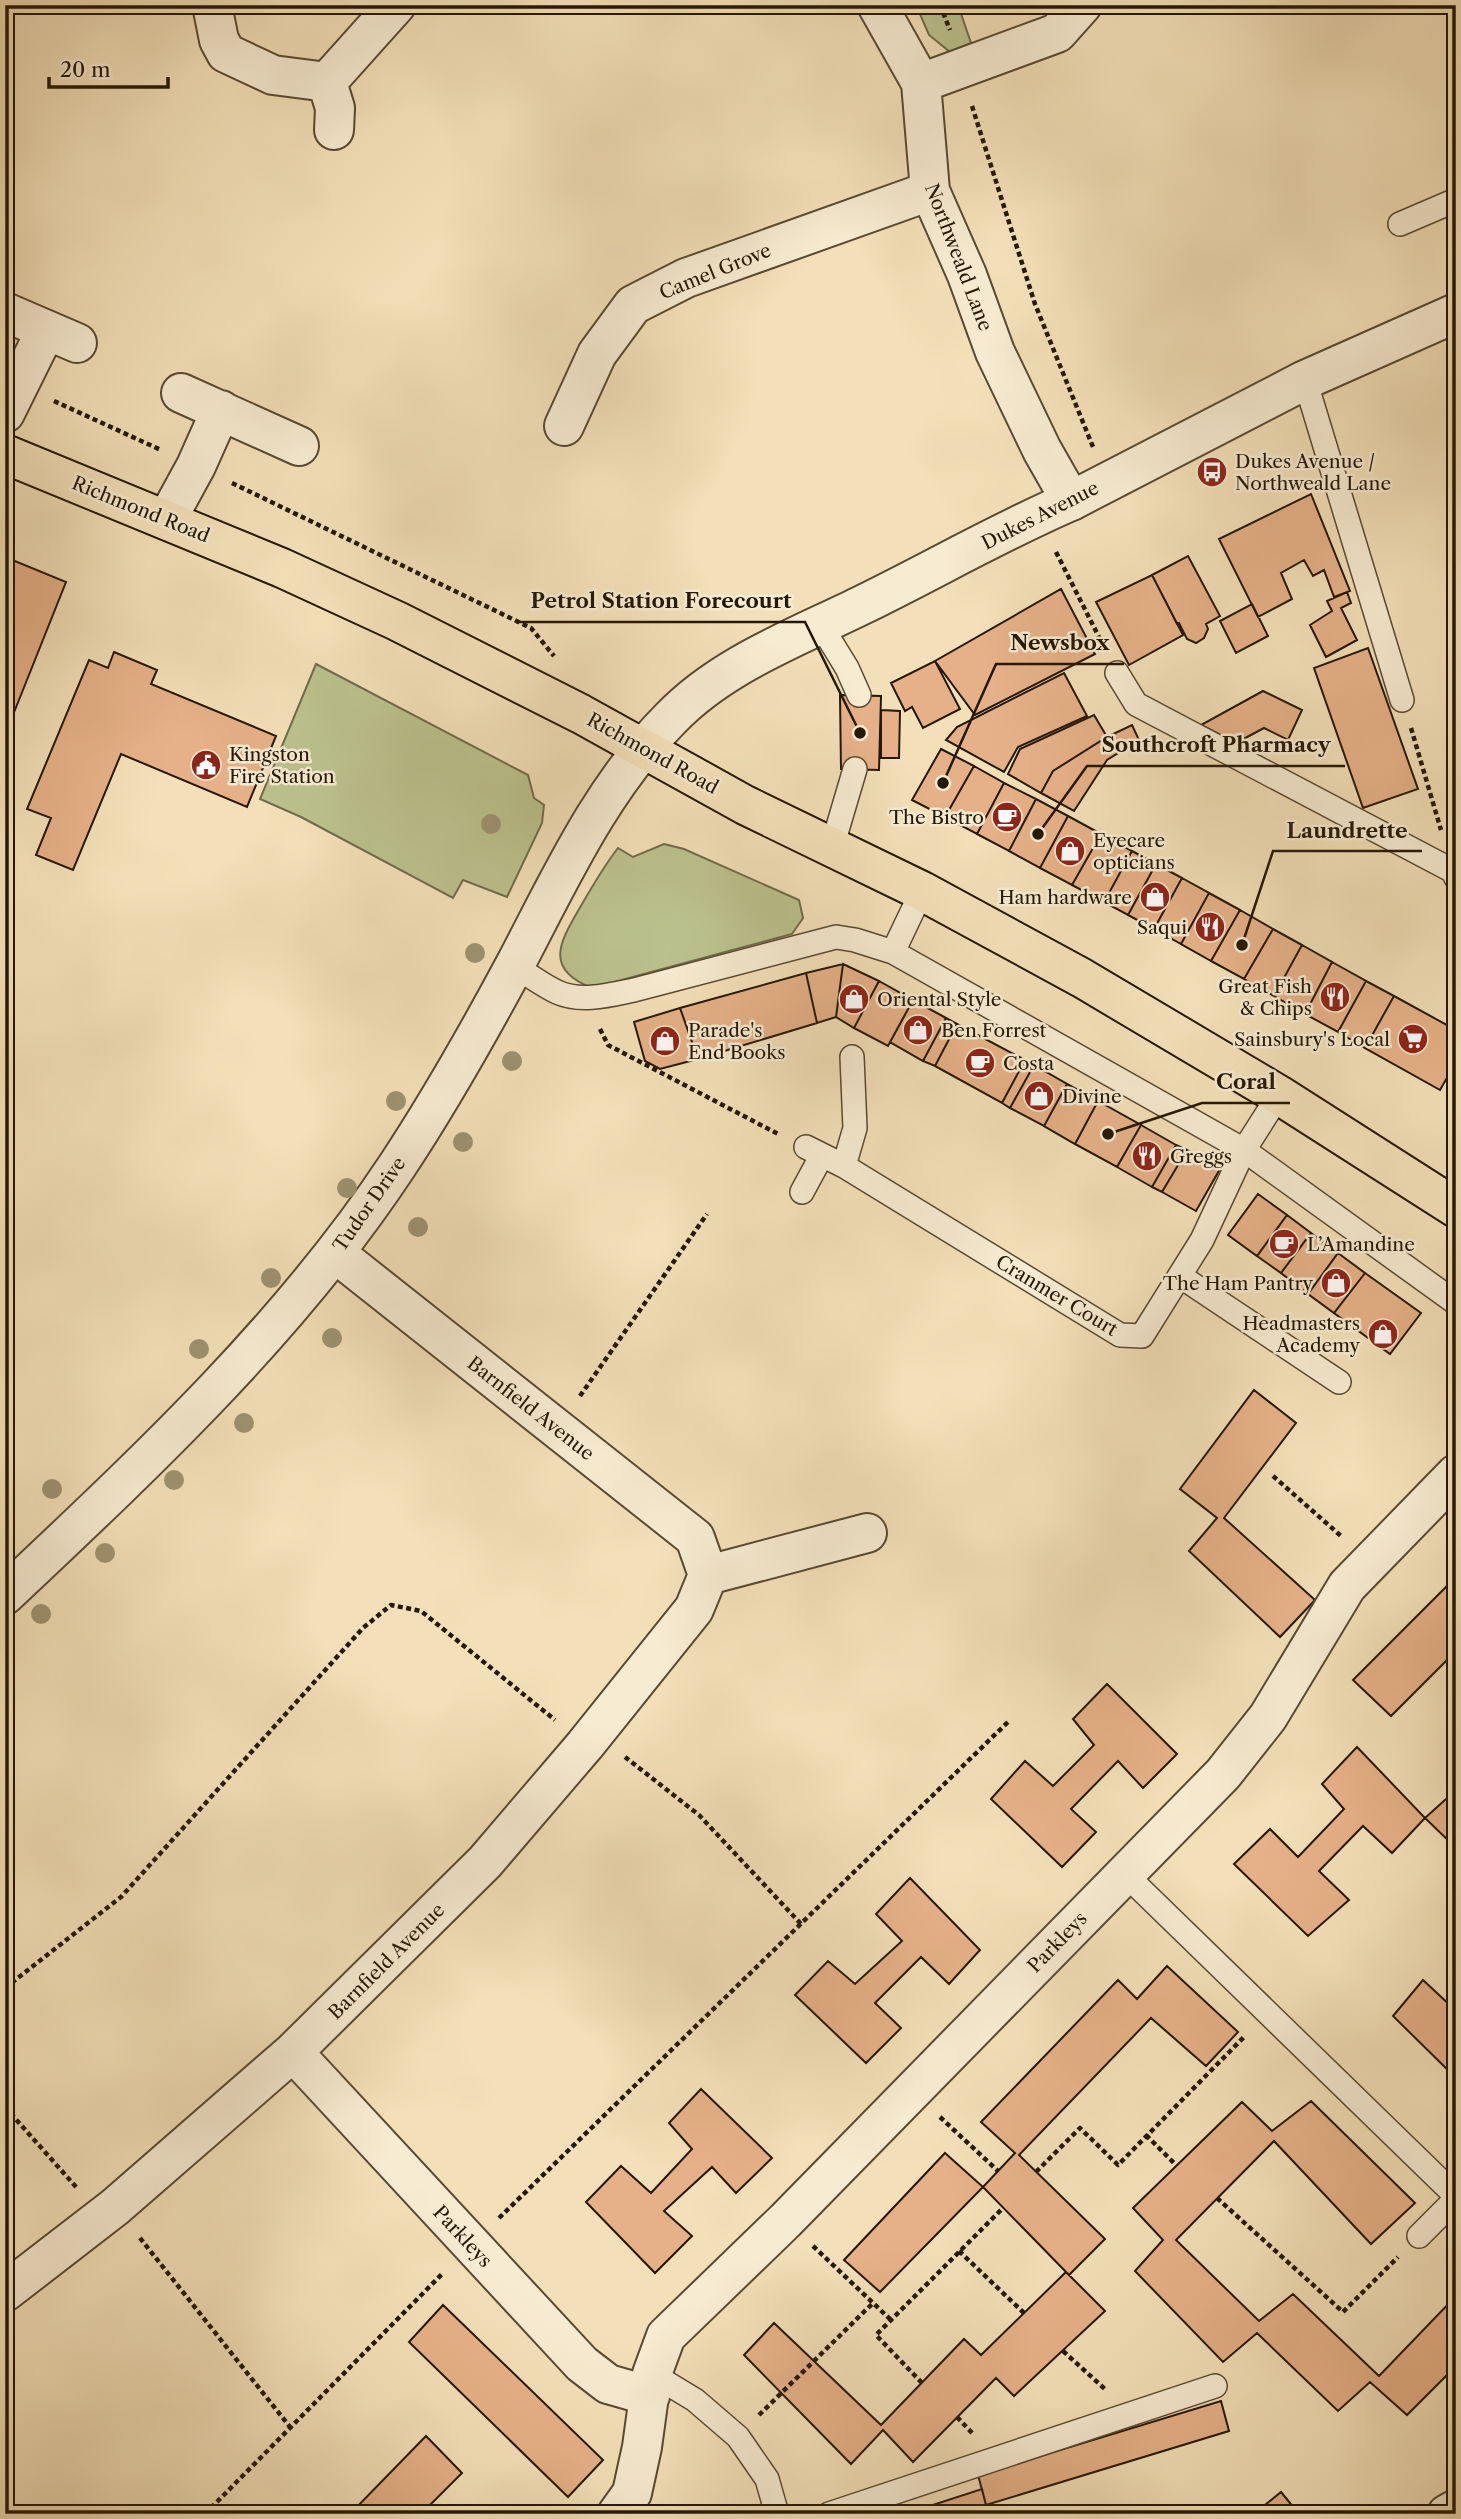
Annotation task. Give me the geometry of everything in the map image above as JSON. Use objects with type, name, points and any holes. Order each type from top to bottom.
[{"type":"main road","name":"Richmond Road","points":[[5,454],[167,519],[387,616],[645,748],[746,805],[922,891],[1082,978],[1279,1095],[1456,1208]]},
{"type":"street","points":[[212,5],[219,40],[226,53],[273,75],[327,82]]},
{"type":"street","points":[[327,82],[396,5]]},
{"type":"street","name":"Northweald Lane","points":[[877,5],[921,83],[930,191],[967,275],[995,352],[1042,450],[1055,508]]},
{"type":"street","points":[[921,83],[1057,33],[1082,5]]},
{"type":"street","points":[[327,82],[335,108],[334,130]]},
{"type":"street","name":"Camel Grove","points":[[564,426],[597,354],[633,305],[687,278],[930,191]]},
{"type":"street","points":[[5,312],[61,336],[12,399]]},
{"type":"street","name":"Dukes Avenue","points":[[645,748],[671,718],[701,690],[758,656],[1305,380],[1456,313]]},
{"type":"street","points":[[181,393],[299,446]]},
{"type":"street","points":[[167,519],[196,466],[221,410]]},
{"type":"street","name":"Tudor Drive","points":[[5,1595],[113,1494],[207,1400],[335,1253],[404,1156],[457,1069],[586,831],[645,748]]},
{"type":"street","name":"Barnfield Avenue","points":[[5,2292],[109,2212],[293,2052],[485,1862],[694,1609],[708,1575],[695,1538],[335,1253]]},
{"type":"street","name":"Parkleys","points":[[617,2514],[632,2493],[655,2362],[666,2336],[785,2221],[1223,1774],[1268,1717],[1347,1586],[1456,1474]]},
{"type":"street","points":[[708,1575],[867,1533]]},
{"type":"street","name":"Parkleys","points":[[293,2052],[582,2364],[608,2384],[651,2385]]},
{"type":"street","points":[[1447,2514],[1456,2509]]},
{"type":"lane","points":[[1400,224],[1456,200]]},
{"type":"lane","points":[[1305,380],[1405,708]]},
{"type":"lane","points":[[820,624],[847,668],[859,695]]},
{"type":"lane","points":[[1117,673],[1136,704],[1455,875]]},
{"type":"lane","points":[[832,847],[855,769]]},
{"type":"lane","points":[[893,952],[922,891]]},
{"type":"lane","points":[[514,966],[558,992],[583,997],[634,990],[836,937],[893,952],[1244,1150],[1456,1303]]},
{"type":"lane","points":[[844,1166],[855,1128],[852,1057]]},
{"type":"lane","name":"Cranmer Court","points":[[814,1151],[844,1166],[1120,1335],[1142,1336],[1202,1240],[1244,1150],[1279,1095]]},
{"type":"lane","points":[[802,1192],[814,1151]]},
{"type":"lane","points":[[1181,1276],[1339,1382]]},
{"type":"lane","points":[[1125,1874],[1456,2198],[1419,2236]]},
{"type":"lane","points":[[651,2385],[695,2400],[738,2437],[767,2479],[777,2514]]},
{"type":"lane","points":[[829,2514],[1215,2386]]},
{"type":"path","points":[[940,5],[1035,304],[1107,481]]},
{"type":"path","points":[[12,399],[196,466],[531,628],[553,653],[557,662],[550,698]]},
{"type":"path","points":[[1055,508],[1117,673]]},
{"type":"path","points":[[1405,708],[1455,875]]},
{"type":"path","points":[[583,997],[608,1045],[814,1151]]},
{"type":"path","points":[[558,1429],[707,1214]]},
{"type":"path","points":[[1273,1476],[1371,1562]]},
{"type":"path","points":[[5,1988],[121,1898],[363,1628],[391,1605],[421,1611],[589,1739],[699,1815],[801,1924]]},
{"type":"path","points":[[205,2514],[471,2245],[1010,1720]]},
{"type":"path","points":[[1037,2172],[1080,2129],[1118,2165],[1268,2013]]},
{"type":"path","points":[[912,2091],[998,2171]]},
{"type":"path","points":[[5,2108],[109,2212],[290,2427]]},
{"type":"path","points":[[1146,2135],[1177,2166]]},
{"type":"path","points":[[1217,2198],[1343,2312],[1419,2236]]},
{"type":"path","points":[[922,2383],[876,2335],[1003,2208]]},
{"type":"path","points":[[785,2221],[891,2320]]},
{"type":"path","points":[[959,2251],[1024,2313]]},
{"type":"path","points":[[738,2437],[873,2303]]},
{"type":"path","points":[[1063,2351],[1131,2414]]},
{"type":"green space","points":[[916,5],[958,5],[971,43],[950,52],[929,35]]},
{"type":"green space","points":[[316,664],[528,775],[534,798],[544,805],[542,823],[507,897],[463,880],[453,898],[301,817],[260,799]]},
{"type":"green space","points":[[664,844],[684,849],[799,900],[803,918],[792,934],[592,988],[576,980],[566,971],[560,952],[568,929],[603,869],[618,848],[633,857]]},
{"type":"building","points":[[1311,494],[1350,591],[1334,597],[1324,570],[1313,576],[1304,560],[1281,573],[1292,599],[1258,617],[1219,539]]},
{"type":"building","points":[[1188,556],[1220,616],[1206,624],[1208,629],[1204,638],[1196,643],[1187,639],[1179,623],[1177,624],[1152,575]]},
{"type":"building","points":[[5,557],[66,582],[5,735]]},
{"type":"building","points":[[1152,575],[1183,635],[1129,665],[1096,602]]},
{"type":"building","points":[[1061,589],[1095,654],[975,715],[935,661]]},
{"type":"building","points":[[1347,592],[1351,603],[1341,608],[1357,640],[1326,657],[1310,625],[1332,611],[1327,601]]},
{"type":"building","points":[[1252,604],[1268,636],[1236,653],[1220,621]]},
{"type":"building","points":[[1368,648],[1418,789],[1363,808],[1314,668]]},
{"type":"building","name":"Kingston Fire Station","points":[[114,652],[157,670],[151,684],[276,736],[247,807],[121,754],[73,870],[36,855],[51,818],[27,809],[89,660],[108,668]]},
{"type":"building","points":[[935,661],[960,709],[923,728],[912,707],[905,711],[891,683]]},
{"type":"building","points":[[1064,673],[1087,716],[1018,747],[1004,772],[946,740],[957,727]]},
{"type":"building","points":[[1263,691],[1302,710],[1288,740],[1264,728],[1236,743],[1201,725]]},
{"type":"building","points":[[840,695],[881,696],[879,770],[841,769]]},
{"type":"building","points":[[881,710],[900,711],[899,758],[881,758]]},
{"type":"building","points":[[1094,715],[1107,737],[1053,771],[1041,793],[1008,774],[1020,749]]},
{"type":"building","points":[[1132,725],[1139,740],[1107,760],[1074,811],[1041,793],[1053,771],[1107,737]]},
{"type":"building","points":[[941,749],[974,766],[945,817],[912,800]]},
{"type":"building","points":[[974,766],[1004,783],[977,834],[945,817]]},
{"type":"building","name":"The Bistro","points":[[1004,783],[1036,799],[1009,851],[977,834]]},
{"type":"building","points":[[1036,799],[1068,816],[1040,868],[1009,851]]},
{"type":"building","name":"Eyecare opticians","points":[[1068,816],[1101,834],[1072,885],[1040,868]]},
{"type":"building","points":[[1101,834],[1132,851],[1104,902],[1072,885]]},
{"type":"building","points":[[1132,851],[1156,864],[1128,915],[1104,902]]},
{"type":"building","name":"Ham hardware","points":[[1156,864],[1182,878],[1154,929],[1128,915]]},
{"type":"building","points":[[1182,878],[1209,893],[1181,944],[1154,929]]},
{"type":"building","name":"Saqui","points":[[1209,893],[1240,910],[1211,961],[1181,944]]},
{"type":"building","points":[[1240,910],[1273,929],[1244,979],[1211,961]]},
{"type":"building","points":[[1273,929],[1302,945],[1274,996],[1244,979]]},
{"type":"building","points":[[1302,945],[1332,962],[1305,1014],[1274,996]]},
{"type":"building","name":"Great Fish & Chips","points":[[1332,962],[1366,981],[1338,1032],[1305,1014]]},
{"type":"building","name":"Oriental Style","points":[[843,964],[879,981],[854,1028],[836,1017]]},
{"type":"building","points":[[843,964],[836,1017],[817,1023],[806,973]]},
{"type":"building","points":[[806,973],[817,1023],[698,1059],[680,1008]]},
{"type":"building","points":[[879,981],[913,1000],[888,1046],[854,1028]]},
{"type":"building","points":[[1366,981],[1394,996],[1365,1048],[1338,1032]]},
{"type":"building","name":"Sainsbury's Local","points":[[1394,996],[1456,1030],[1456,1062],[1440,1090],[1365,1048]]},
{"type":"building","name":"Ben Forrest","points":[[913,1000],[946,1018],[923,1061],[890,1042]]},
{"type":"building","name":"Parade's End Books","points":[[680,1008],[698,1059],[660,1069],[645,1061],[634,1022]]},
{"type":"building","points":[[946,1018],[957,1024],[935,1066],[923,1061]]},
{"type":"building","name":"Costa","points":[[957,1024],[1025,1060],[1002,1103],[935,1066]]},
{"type":"building","points":[[1025,1060],[1034,1065],[1010,1108],[1002,1103]]},
{"type":"building","name":"Divine","points":[[1034,1065],[1067,1084],[1044,1126],[1010,1108]]},
{"type":"building","points":[[1067,1084],[1098,1101],[1075,1144],[1044,1126]]},
{"type":"building","points":[[1098,1101],[1141,1125],[1117,1167],[1075,1144]]},
{"type":"building","name":"Greggs","points":[[1141,1125],[1176,1145],[1152,1187],[1117,1167]]},
{"type":"building","points":[[1176,1145],[1187,1150],[1162,1192],[1152,1187]]},
{"type":"building","points":[[1187,1150],[1220,1169],[1196,1211],[1162,1192]]},
{"type":"building","points":[[1258,1194],[1287,1215],[1257,1256],[1228,1235]]},
{"type":"building","name":"L’Amandine","points":[[1287,1215],[1311,1233],[1281,1273],[1257,1256]]},
{"type":"building","points":[[1311,1233],[1338,1253],[1308,1294],[1281,1273]]},
{"type":"building","name":"The Ham Pantry","points":[[1338,1253],[1365,1273],[1334,1313],[1308,1294]]},
{"type":"building","name":"Headmasters Academy","points":[[1365,1273],[1421,1313],[1390,1354],[1334,1313]]},
{"type":"building","points":[[1254,1390],[1296,1423],[1224,1518],[1315,1600],[1280,1637],[1189,1551],[1217,1518],[1180,1489]]},
{"type":"building","points":[[1456,1577],[1456,1651],[1391,1716],[1353,1680]]},
{"type":"building","points":[[1107,1684],[1177,1754],[1143,1788],[1118,1761],[1071,1809],[1096,1832],[1062,1867],[991,1799],[1025,1761],[1053,1786],[1094,1745],[1073,1719]]},
{"type":"building","points":[[1357,1747],[1425,1818],[1392,1853],[1363,1826],[1319,1871],[1349,1900],[1308,1936],[1234,1864],[1270,1829],[1298,1857],[1344,1809],[1322,1784]]},
{"type":"building","points":[[1456,1790],[1456,1848],[1425,1818]]},
{"type":"building","points":[[910,1878],[980,1950],[949,1984],[921,1957],[875,2003],[901,2028],[866,2063],[795,1995],[828,1961],[855,1984],[902,1941],[876,1914]]},
{"type":"building","points":[[1167,1966],[1238,2032],[1206,2066],[1151,2018],[1019,2155],[1105,2239],[1069,2275],[983,2187],[1015,2153],[981,2122],[1118,1980],[1137,1999]]},
{"type":"building","points":[[1423,1980],[1452,2007],[1456,2003],[1456,2078],[1393,2016]]},
{"type":"building","points":[[701,2089],[772,2158],[736,2193],[712,2167],[664,2211],[692,2236],[655,2273],[586,2202],[621,2166],[651,2193],[692,2149],[669,2123]]},
{"type":"building","points":[[1311,2101],[1415,2203],[1371,2244],[1274,2141],[1176,2240],[1259,2321],[1293,2294],[1379,2376],[1456,2296],[1456,2366],[1407,2415],[1370,2382],[1338,2411],[1257,2333],[1223,2362],[1135,2271],[1163,2240],[1133,2208],[1242,2102],[1272,2131]]},
{"type":"building","points":[[945,2153],[983,2187],[880,2292],[844,2260]]},
{"type":"building","points":[[1066,2272],[1105,2311],[1014,2396],[996,2378],[913,2462],[883,2430],[851,2464],[744,2355],[774,2323],[881,2425],[964,2339],[981,2355]]},
{"type":"building","points":[[443,2305],[603,2460],[568,2497],[409,2342]]},
{"type":"building","points":[[1221,2401],[1229,2431],[986,2505],[978,2475]]},
{"type":"building","points":[[426,2436],[462,2473],[421,2514],[350,2514]]},
{"type":"building","points":[[982,2489],[986,2505],[961,2514],[905,2514]]},
{"type":"building","points":[[1281,2492],[1299,2514],[1254,2514]]},
{"type":"place","name":"Dukes Avenue / Northweald Lane","points":[[1212,472]]},
{"type":"place","name":"Petrol Station Forecourt","points":[[860,733]]},
{"type":"place","name":"Kingston Fire Station","points":[[206,765]]},
{"type":"place","name":"Newsbox","points":[[943,783]]},
{"type":"place","name":"The Bistro","points":[[1007,817]]},
{"type":"place","name":"Southcroft Pharmacy","points":[[1038,834]]},
{"type":"place","name":"Eyecare opticians","points":[[1070,851]]},
{"type":"place","name":"Ham hardware","points":[[1155,897]]},
{"type":"place","name":"Saqui","points":[[1210,927]]},
{"type":"place","name":"Laundrette","points":[[1242,945]]},
{"type":"place","name":"Great Fish & Chips","points":[[1335,997]]},
{"type":"place","name":"Oriental Style","points":[[854,999]]},
{"type":"place","name":"Ben Forrest","points":[[918,1030]]},
{"type":"place","name":"Sainsbury's Local","points":[[1413,1039]]},
{"type":"place","name":"Parade's End Books","points":[[665,1041]]},
{"type":"place","name":"Costa","points":[[980,1063]]},
{"type":"place","name":"Divine","points":[[1039,1096]]},
{"type":"place","name":"Coral","points":[[1108,1134]]},
{"type":"place","name":"Greggs","points":[[1147,1156]]},
{"type":"place","name":"L’Amandine","points":[[1284,1244]]},
{"type":"place","name":"The Ham Pantry","points":[[1336,1283]]},
{"type":"place","name":"Headmasters Academy","points":[[1383,1334]]}]
